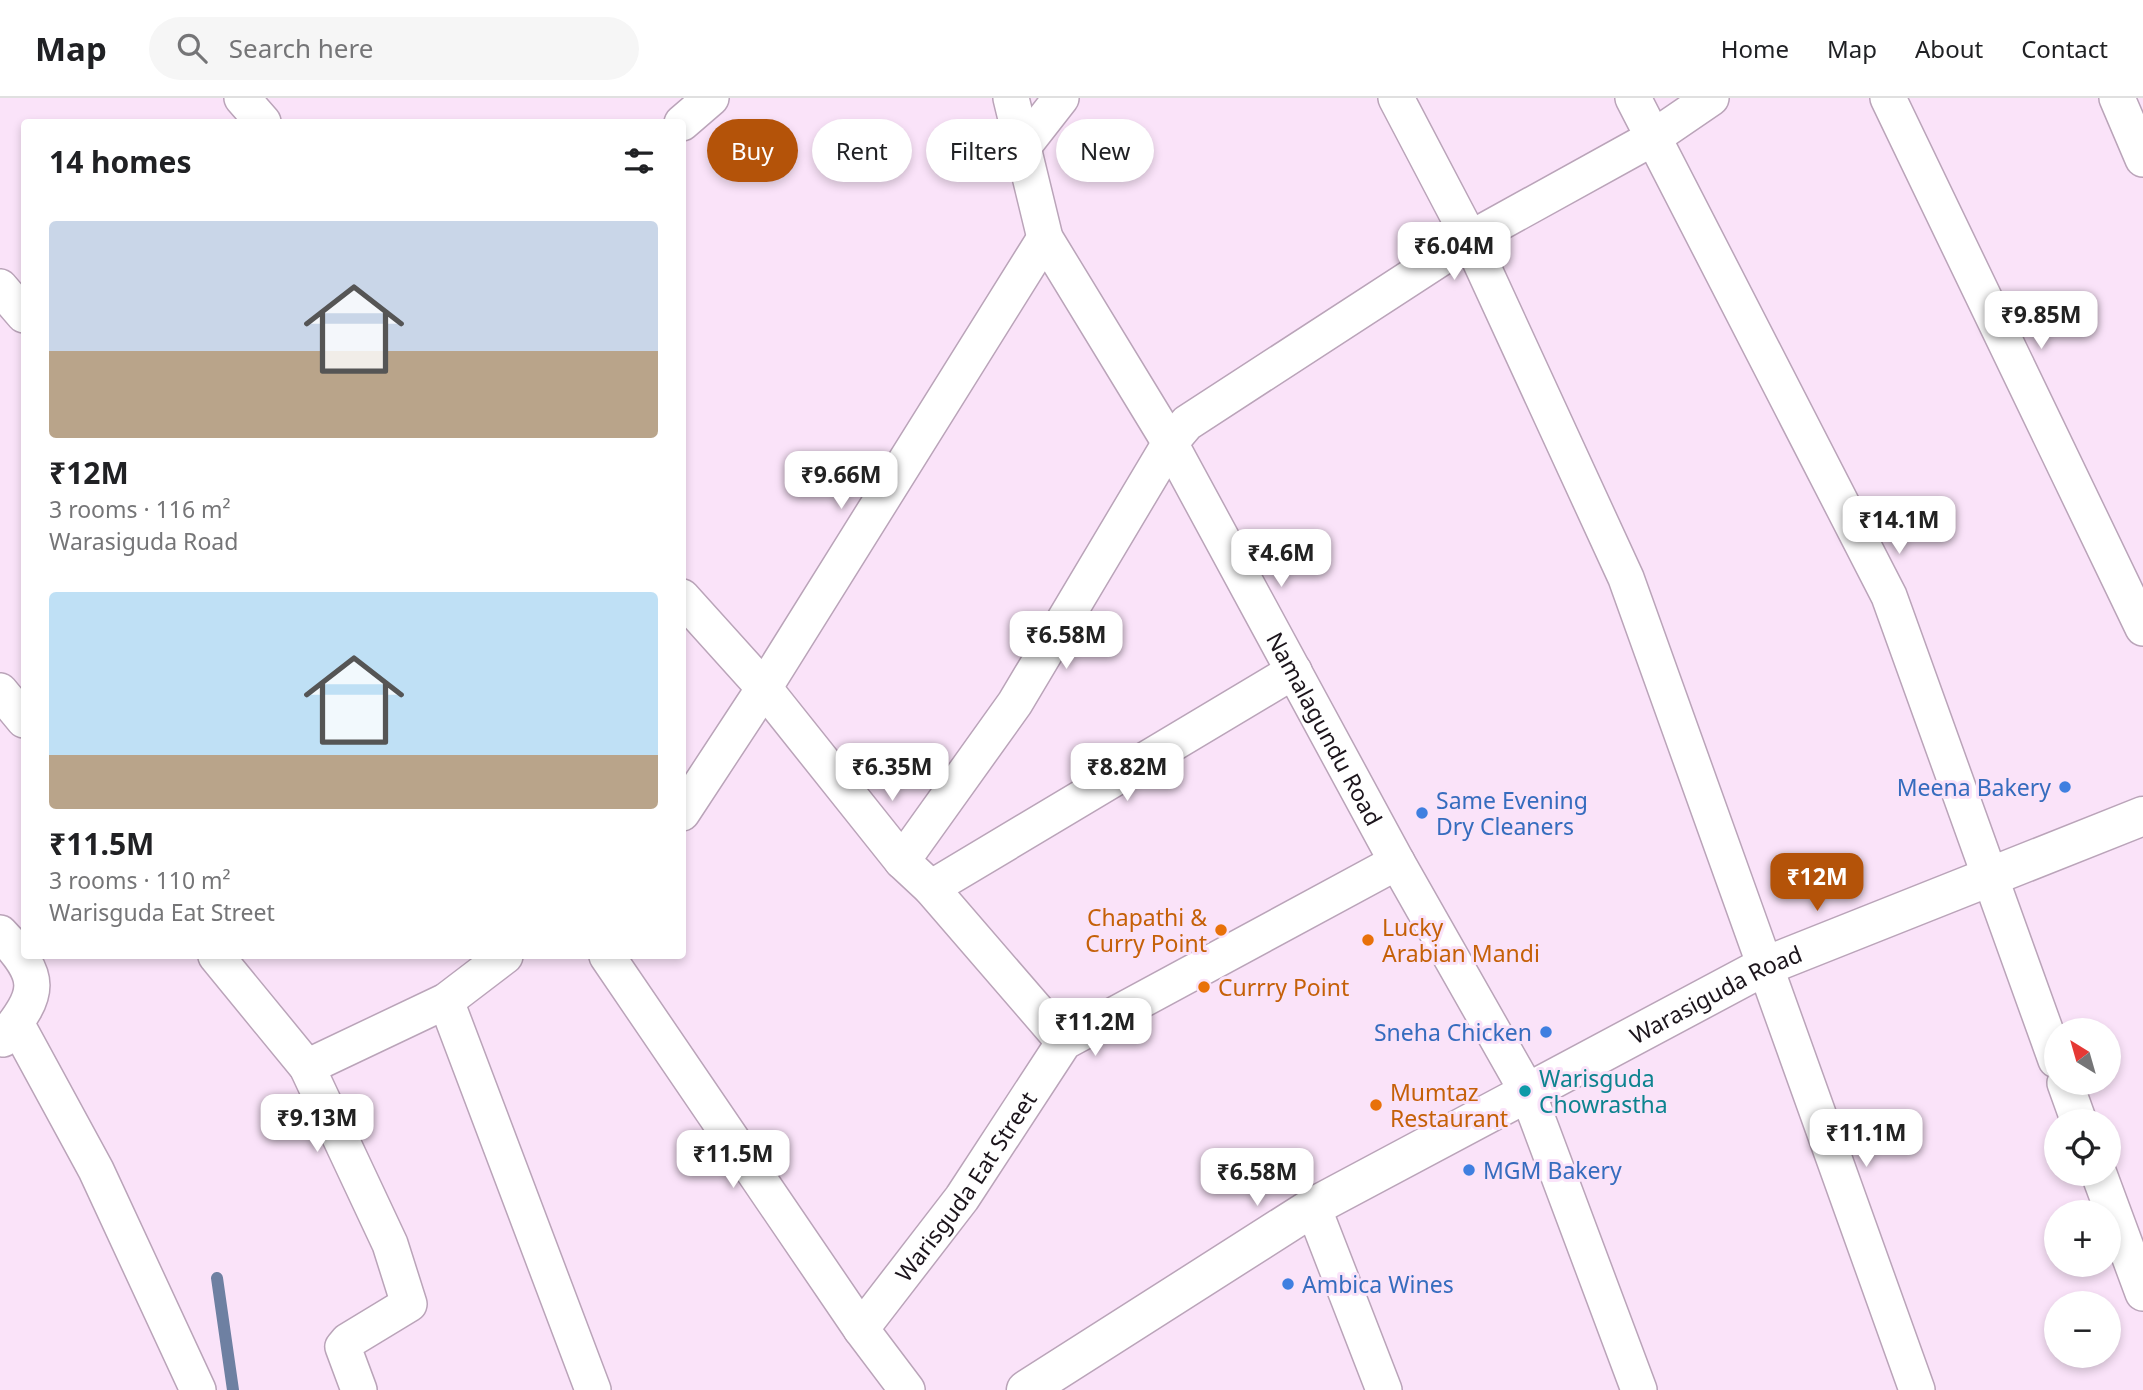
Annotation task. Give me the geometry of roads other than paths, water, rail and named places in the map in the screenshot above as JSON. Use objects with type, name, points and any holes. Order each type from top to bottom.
[{"type":"street","points":[[242,98],[260,119]]},
{"type":"street","points":[[686,120],[711,98]]},
{"type":"street","name":"Namalagundu Road","points":[[1011,98],[1016,119]]},
{"type":"street","points":[[1042,122],[1061,98]]},
{"type":"street","points":[[1396,98],[1470,239],[1626,578],[1763,967],[1917,1390]]},
{"type":"street","points":[[1633,98],[1651,139],[1889,596],[2044,1028]]},
{"type":"street","points":[[902,861],[1014,703],[1170,443],[1186,423],[1470,239],[1651,139],[1712,98]]},
{"type":"street","points":[[1888,98],[2143,628]]},
{"type":"street","points":[[2117,98],[2143,159]]},
{"type":"street","name":"Namalagundu Road","points":[[1031,182],[1045,238],[1170,443],[1398,862],[1527,1091],[1639,1390]]},
{"type":"street","points":[[686,807],[764,688],[1045,238]]},
{"type":"street","points":[[0,287],[21,312]]},
{"type":"street","points":[[686,601],[764,688],[902,861],[931,888],[1065,1042]]},
{"type":"street","points":[[931,888],[1294,671]]},
{"type":"street","name":"Warasiguda Road","points":[[1026,1390],[1313,1207],[1763,967],[2143,816]]},
{"type":"street","name":"Warisguda Eat Street","points":[[861,1329],[962,1198],[1065,1042],[1398,862]]},
{"type":"street","points":[[0,933],[21,955]]},
{"type":"street","points":[[25,959],[31,981],[27,1009],[8,1033],[96,1170],[198,1390]]},
{"type":"street","points":[[218,959],[307,1067],[390,1244],[409,1304],[348,1340],[343,1348],[359,1390]]},
{"type":"street","points":[[307,1067],[446,1001],[501,959]]},
{"type":"street","points":[[609,959],[861,1329],[907,1390]]},
{"type":"street","points":[[446,1001],[593,1390]]},
{"type":"street","points":[[2103,1186],[2143,1293]]},
{"type":"street","points":[[1313,1207],[1384,1390]]},
{"type":"waterway","points":[[217,1278],[233,1390]]},
{"type":"place","name":"Meena Bakery","points":[[2065,787]]},
{"type":"place","name":"Same Evening Dry Cleaners","points":[[1422,813]]},
{"type":"place","name":"Chapathi & Curry Point","points":[[1221,930]]},
{"type":"place","name":"Lucky Arabian Mandi","points":[[1368,940]]},
{"type":"place","name":"Currry Point","points":[[1204,987]]},
{"type":"place","name":"Sneha Chicken","points":[[1546,1032]]},
{"type":"place","name":"Warisguda Chowrastha","points":[[1525,1091]]},
{"type":"place","name":"Mumtaz Restaurant","points":[[1376,1105]]},
{"type":"place","name":"MGM Bakery","points":[[1469,1170]]},
{"type":"place","name":"Ambica Wines","points":[[1288,1284]]}]
